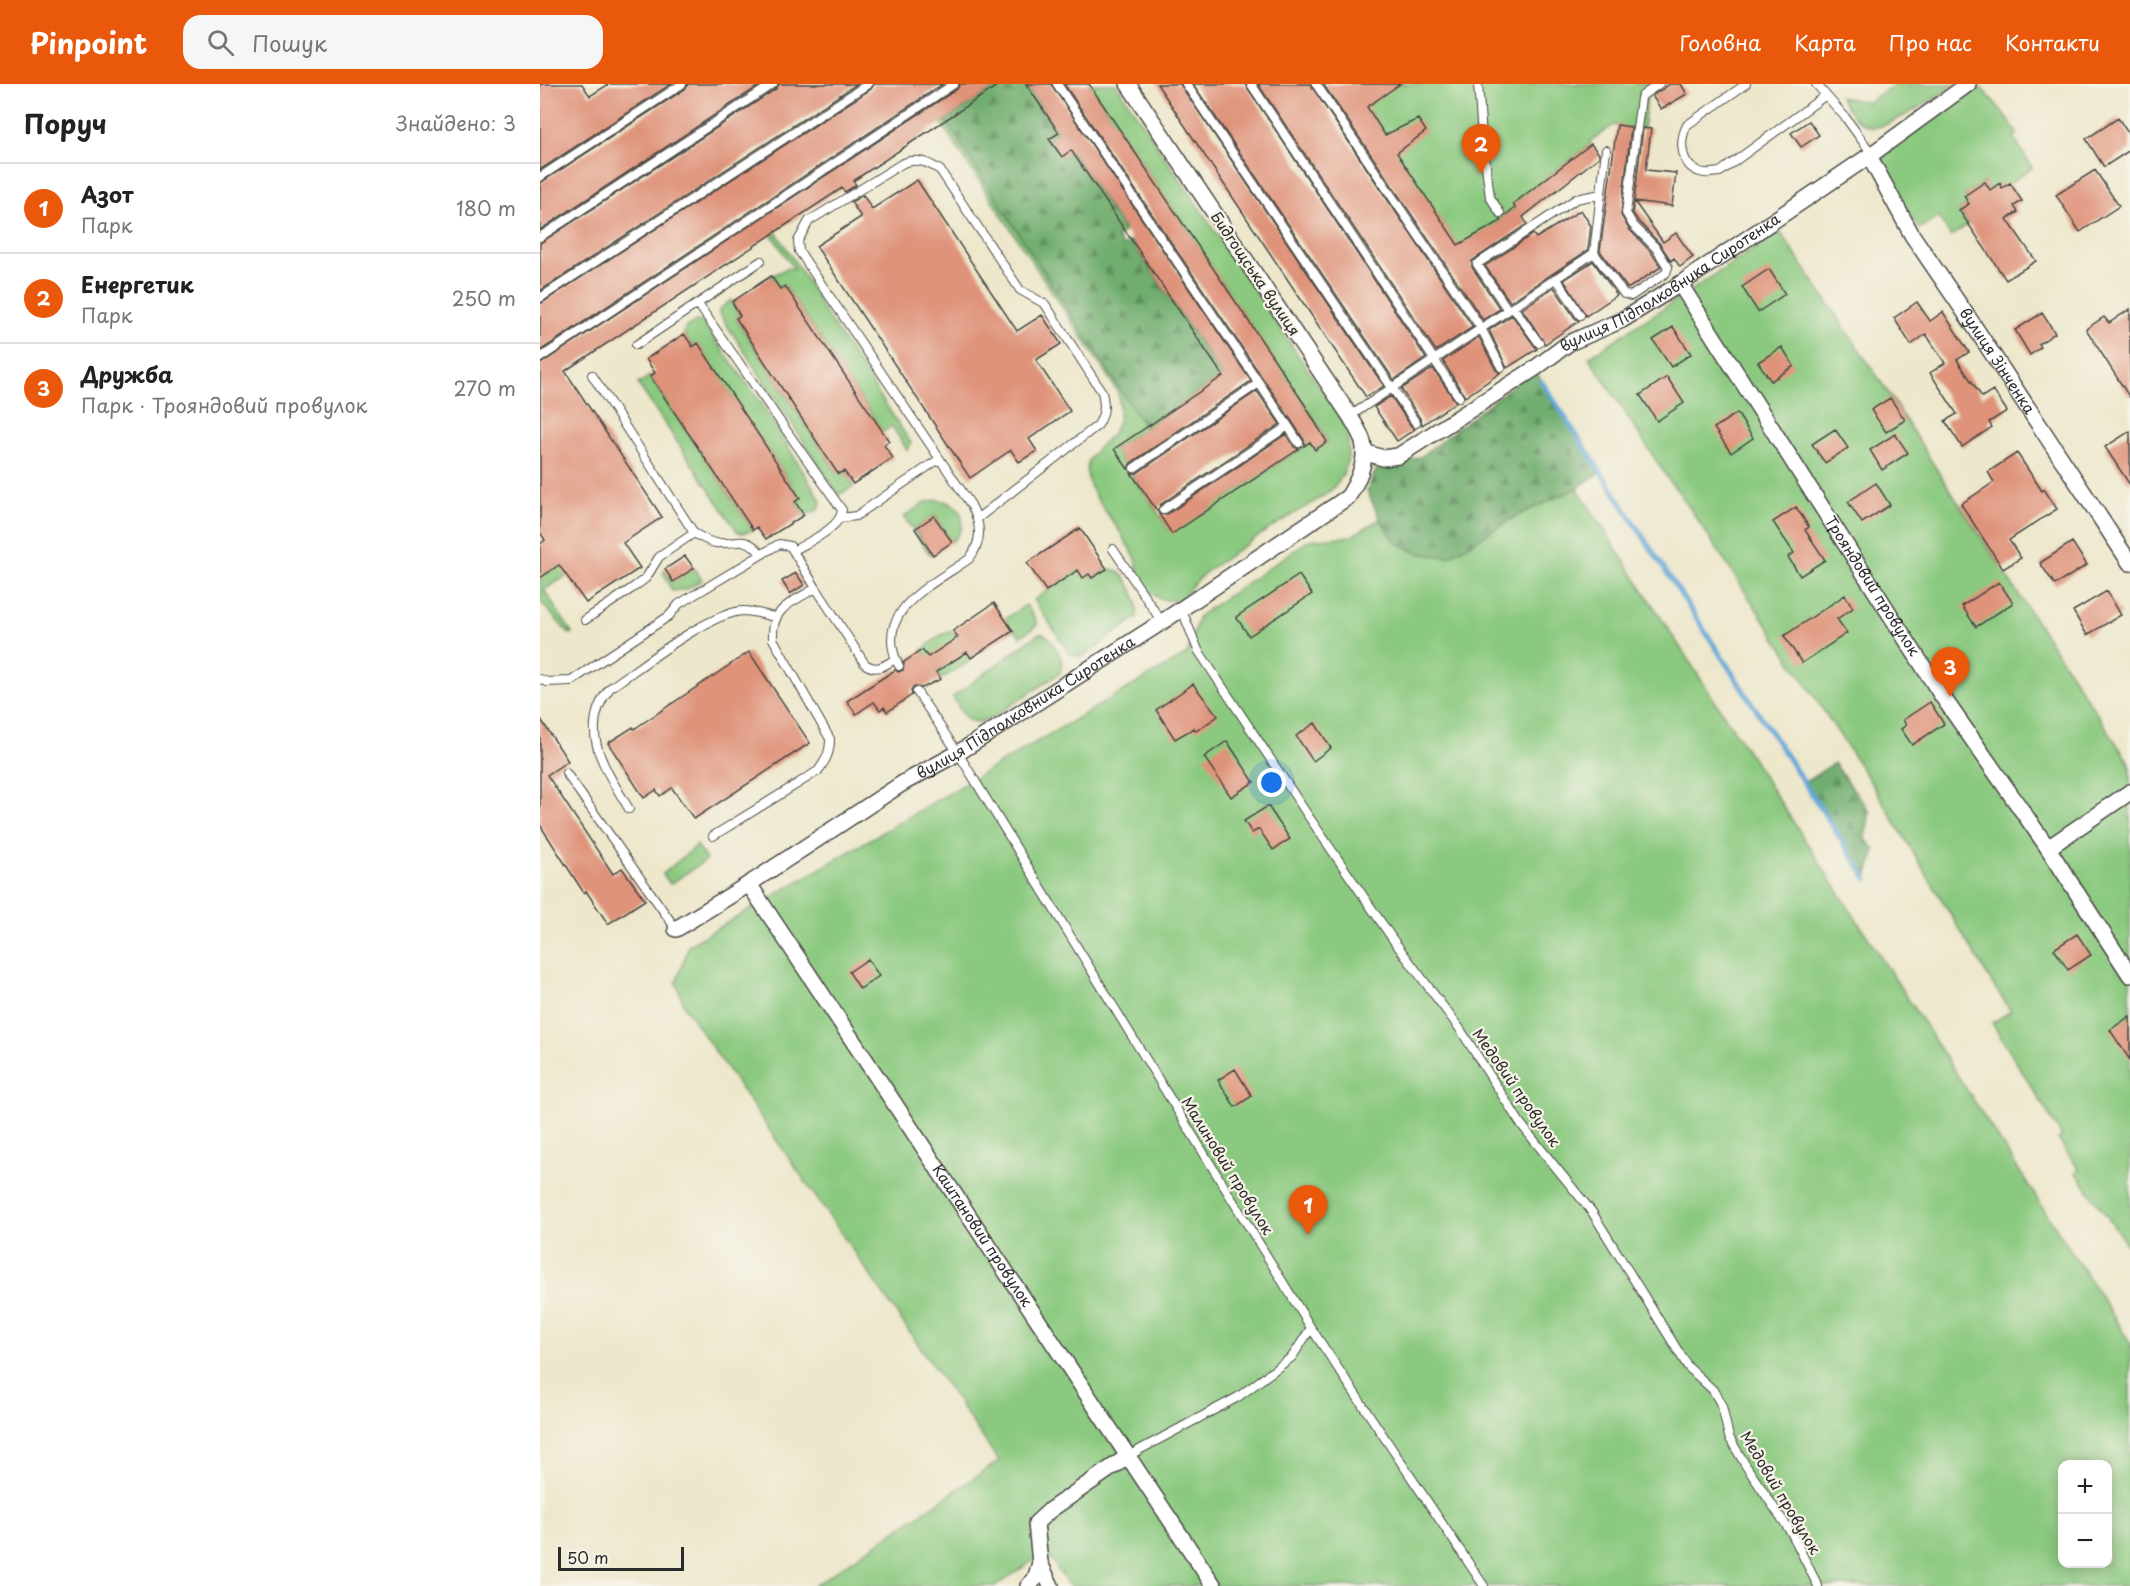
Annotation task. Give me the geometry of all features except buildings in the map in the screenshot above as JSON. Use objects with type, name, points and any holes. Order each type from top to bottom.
[{"type":"street","name":"Бидгощська вулиця","points":[[1128,84],[1350,416],[1363,442],[1364,452]]},
{"type":"street","name":"вулиця Підполковника Сиротенка","points":[[676,929],[903,783],[958,753],[1162,622],[1348,497],[1356,484],[1364,452],[1383,458],[1398,456],[1534,369],[1569,343],[1622,320],[1680,284],[1870,155],[1968,84]]},
{"type":"street","name":"вулиця Зінченка","points":[[1870,155],[1912,235],[1972,322],[2130,563]]},
{"type":"street","name":"Трояндовий провулок","points":[[1680,284],[1940,693],[2049,848],[2130,975]]},
{"type":"street","points":[[2049,848],[2130,792]]},
{"type":"street","name":"Каштановий провулок","points":[[749,884],[1214,1586]]},
{"type":"street","points":[[1051,1586],[1040,1563],[1036,1523],[1050,1510],[1127,1457]]},
{"type":"street","points":[[1028,1586],[1035,1579],[1040,1563]]},
{"type":"lane","points":[[540,177],[682,84]]},
{"type":"lane","points":[[540,237],[773,84]]},
{"type":"lane","points":[[540,298],[868,84]]},
{"type":"lane","points":[[540,358],[954,84]]},
{"type":"lane","points":[[1057,84],[1299,443]]},
{"type":"lane","points":[[1186,84],[1416,423]]},
{"type":"lane","points":[[1251,84],[1459,397]]},
{"type":"lane","points":[[1317,84],[1481,328],[1501,367]]},
{"type":"lane","points":[[1478,84],[1490,197],[1500,213]]},
{"type":"lane","points":[[1606,150],[1594,253],[1624,294],[1631,296],[1666,273],[1668,267],[1656,248],[1633,225],[1626,213],[1641,99],[1659,84]]},
{"type":"lane","points":[[1746,84],[1687,125],[1682,135],[1681,150],[1686,161],[1694,169],[1705,173],[1720,172],[1826,95]]},
{"type":"lane","points":[[1816,84],[1845,117],[1870,155]]},
{"type":"lane","points":[[540,679],[547,682],[571,681],[669,616],[679,604],[779,544],[790,546],[865,664],[879,669],[897,662],[891,644],[891,632],[898,616],[908,601],[969,559],[976,551],[980,537],[978,518],[799,251],[798,241],[809,221],[903,163],[914,159],[926,161],[940,170],[1020,290],[1045,304],[1102,392],[1105,405],[1104,414],[1098,425],[978,518]]},
{"type":"lane","points":[[1539,343],[1477,264],[1576,199],[1601,194]]},
{"type":"lane","points":[[1350,416],[1594,253]]},
{"type":"lane","points":[[636,345],[761,261]]},
{"type":"lane","points":[[1556,278],[1580,315]]},
{"type":"lane","points":[[698,303],[842,510],[841,518],[836,525],[793,551]]},
{"type":"lane","points":[[592,375],[694,533],[705,540],[716,543],[748,542],[755,545],[762,554]]},
{"type":"lane","points":[[1134,468],[1259,383]]},
{"type":"lane","points":[[1163,510],[1288,426]]},
{"type":"lane","points":[[841,518],[856,516],[939,459]]},
{"type":"lane","points":[[585,620],[634,588],[646,578],[659,557],[694,533]]},
{"type":"lane","points":[[1113,549],[1162,622]]},
{"type":"lane","points":[[713,836],[818,771],[827,759],[830,739],[773,639],[772,626],[780,611],[816,588]]},
{"type":"lane","name":"Медовий провулок","points":[[1181,608],[1198,650],[1309,817],[1394,941],[1460,1029],[1521,1123],[1592,1212],[1689,1367],[1713,1390],[1722,1406],[1729,1437],[1792,1534],[1818,1586]]},
{"type":"lane","points":[[629,809],[598,754],[595,722],[597,709],[610,688],[703,625],[724,615],[744,611],[775,618]]},
{"type":"lane","name":"Малиновий провулок","points":[[917,692],[958,753],[1311,1328],[1484,1586]]},
{"type":"lane","points":[[566,773],[676,929]]},
{"type":"lane","points":[[1127,1457],[1238,1397],[1292,1357],[1311,1328]]},
{"type":"green space","points":[[1000,84],[1026,84],[1059,133],[1049,140],[1062,157],[1071,150],[1125,231],[1117,238],[1123,246],[1131,241],[1223,376],[1145,428],[945,120]]},
{"type":"green space","points":[[1089,84],[1116,84],[1345,425],[1347,433],[1347,462],[1333,488],[1213,567],[1178,600],[1161,599],[1143,583],[1137,568],[1137,560],[1094,494],[1087,477],[1090,458],[1113,432],[1119,418],[1118,392],[941,123],[945,120],[1145,428],[1114,449],[1172,533],[1310,442],[1316,450],[1327,442],[1320,428]]},
{"type":"green space","points":[[1351,84],[1666,84],[1647,97],[1643,129],[1614,125],[1590,141],[1591,144],[1513,204],[1515,208],[1500,218],[1501,221],[1458,246]]},
{"type":"green space","points":[[1895,84],[1955,84],[1902,117],[1873,127],[1858,120],[1840,97],[1868,102]]},
{"type":"green space","points":[[1981,88],[2017,133],[2014,138],[2032,168],[2002,188],[1999,184],[1990,190],[1984,182],[1964,196],[1969,204],[1959,211],[1968,224],[1951,237],[1939,217],[1919,229],[1884,173],[1882,162],[1884,157],[1888,149]]},
{"type":"green space","points":[[776,232],[816,295],[819,304],[911,443],[907,450],[892,426],[883,432],[785,286],[780,289],[771,276],[787,268],[794,269],[772,235]]},
{"type":"green space","points":[[1780,232],[1889,394],[2130,764],[2130,1249],[2076,1173],[2079,1170],[2058,1139],[2062,1136],[1992,1023],[2011,1011],[1872,784],[1589,357]]},
{"type":"green space","points":[[731,300],[740,316],[736,319],[838,474],[844,471],[854,486],[839,495],[719,313],[719,310]]},
{"type":"green space","points":[[696,321],[702,322],[760,401],[821,501],[816,511],[804,515],[795,502],[800,498],[698,344],[693,347],[684,334],[685,328]]},
{"type":"green space","points":[[1534,369],[1601,472],[1577,488],[1516,516],[1449,557],[1419,554],[1396,542],[1380,519],[1367,491],[1376,470],[1420,457]]},
{"type":"green space","points":[[650,376],[753,530],[738,532],[638,384]]},
{"type":"green space","points":[[1577,488],[2130,1342],[2130,1586],[1069,1586],[1046,1552],[995,1586],[814,1586],[999,1461],[685,1008],[676,983],[689,945],[1187,654],[1199,616],[1309,540],[1352,536],[1380,519],[1396,542],[1516,516]]},
{"type":"green space","points":[[936,500],[952,505],[961,514],[962,520],[958,535],[952,542],[935,516],[915,529],[933,555],[931,556],[904,517],[924,503]]},
{"type":"green space","points":[[561,564],[568,575],[544,590],[572,633],[569,634],[540,601],[540,578]]},
{"type":"green space","points":[[694,568],[702,580],[687,589],[672,591],[663,572],[665,569],[673,581]]},
{"type":"green space","points":[[1107,569],[1117,571],[1129,585],[1136,599],[1136,618],[1082,657],[1070,654],[1034,600],[1078,570],[1093,578]]},
{"type":"green space","points":[[1026,605],[1037,625],[1020,637],[1005,619]]},
{"type":"green space","points":[[953,631],[971,658],[967,663],[941,679],[936,672],[950,662],[928,657],[922,650],[941,635]]},
{"type":"green space","points":[[1038,634],[1047,636],[1056,649],[1062,663],[1060,673],[990,719],[976,722],[966,718],[953,697]]},
{"type":"green space","points":[[1834,763],[1870,812],[1865,838],[1875,850],[1867,879],[1804,783]]},
{"type":"green space","points":[[697,845],[706,860],[670,884],[663,874]]},
{"type":"waterway","points":[[1542,382],[1867,879]]},
{"type":"place","name":"Енергетик","points":[[1481,174]]},
{"type":"place","name":"Дружба","points":[[1950,697]]},
{"type":"place","name":"Азот","points":[[1308,1235]]}]
